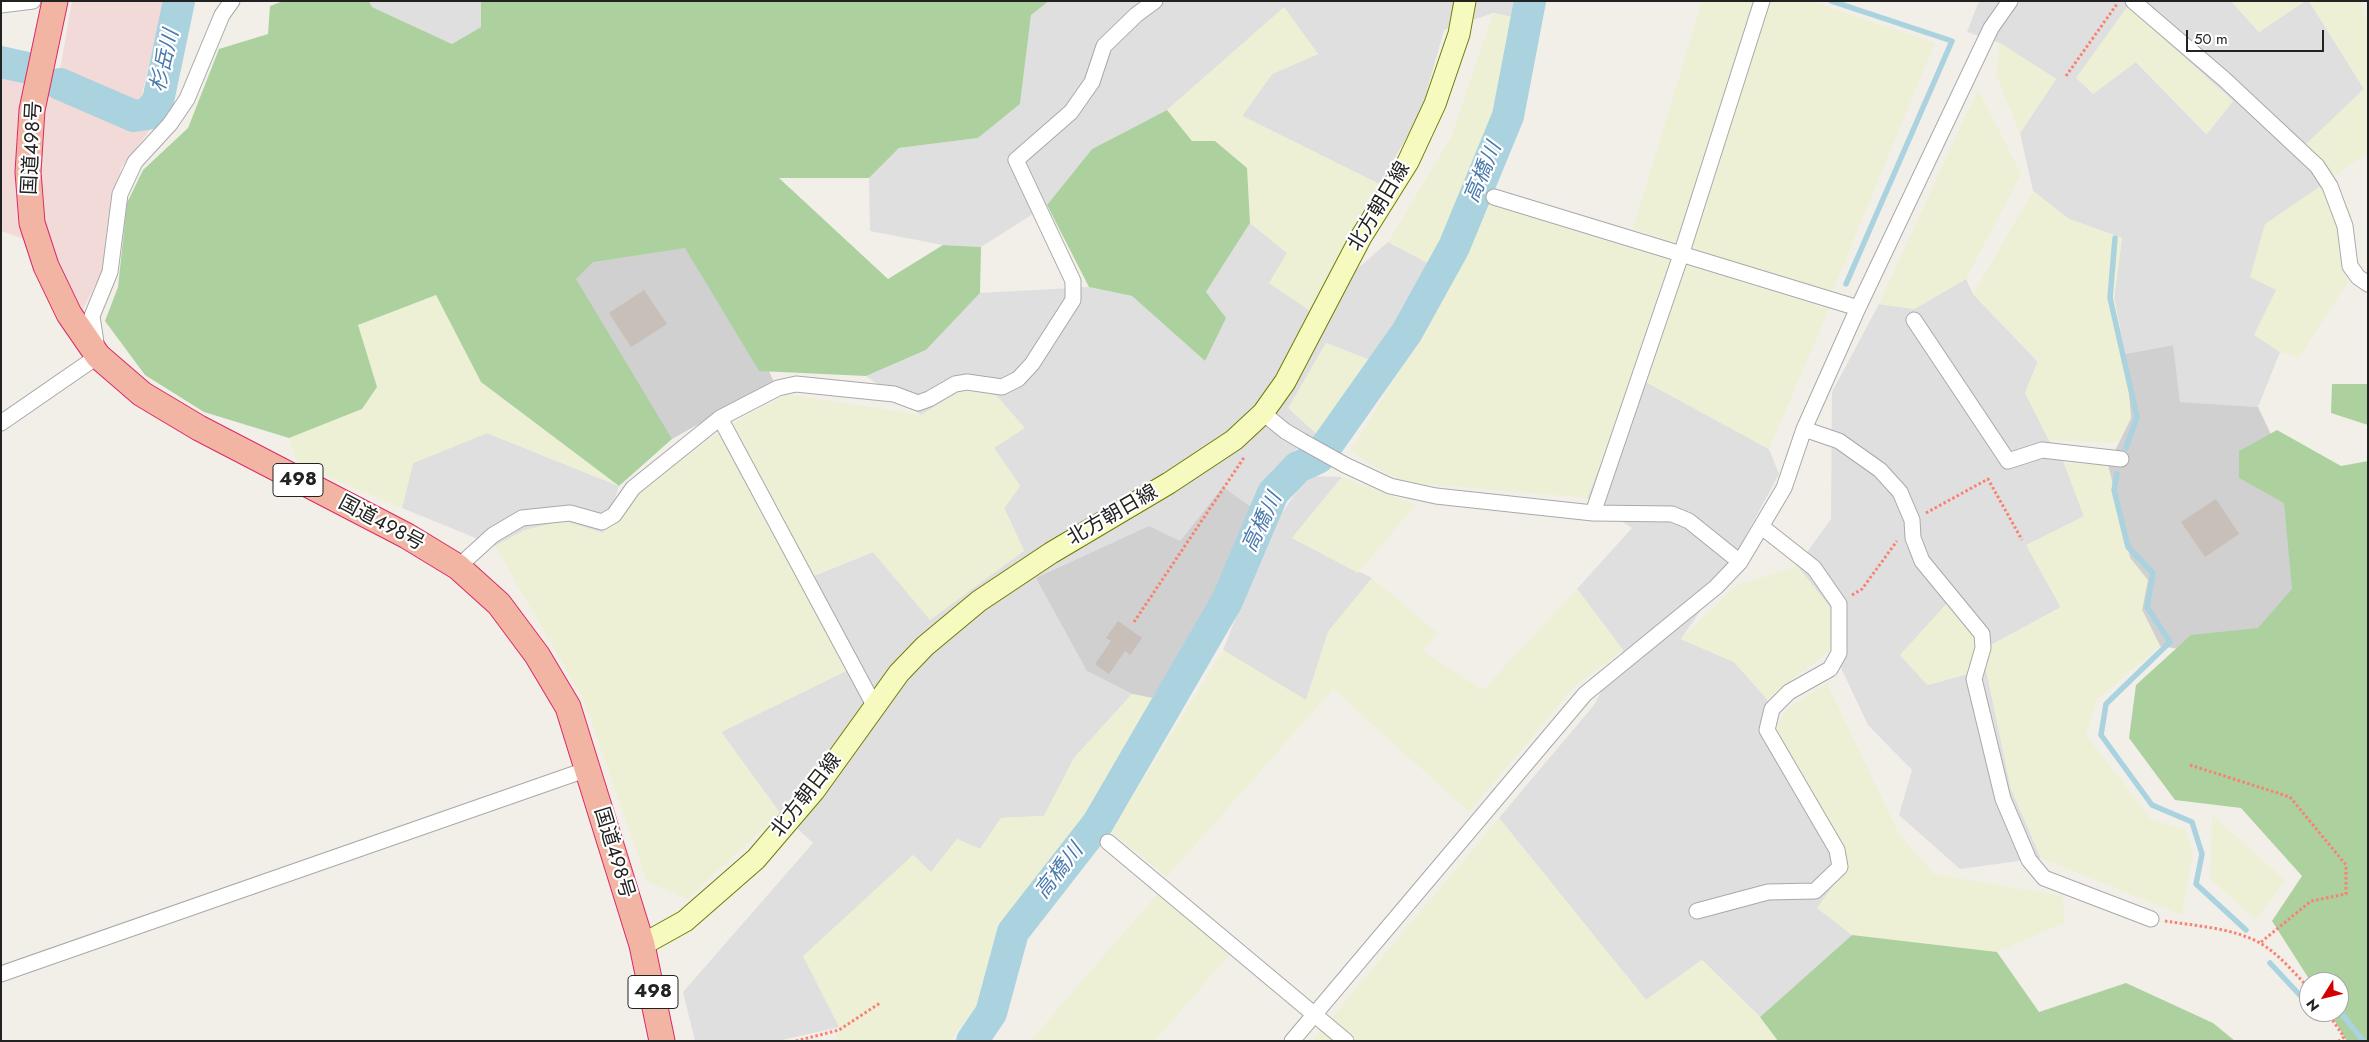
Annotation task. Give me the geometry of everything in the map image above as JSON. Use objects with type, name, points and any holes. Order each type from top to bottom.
[{"type":"highway","name":"国道498号","points":[[55,1],[32,110],[28,172],[32,223],[46,266],[68,314],[98,356],[142,394],[199,428],[407,536],[458,567],[499,604],[537,655],[568,707],[642,944],[662,1041]]},
{"type":"main road","name":"北方朝日線","points":[[642,944],[685,921],[756,859],[814,791],[874,705],[899,673],[925,646],[979,600],[1051,553],[1169,484],[1234,440],[1263,413],[1285,382],[1361,237],[1408,162],[1435,104],[1459,34],[1465,1]]},
{"type":"street","points":[[1,5],[33,1]]},
{"type":"street","points":[[1,423],[98,356],[92,316],[110,272],[120,194],[135,162],[170,124],[187,99],[222,15],[232,1]]},
{"type":"street","points":[[458,567],[493,535],[522,518],[570,513],[602,522],[614,515],[633,488],[720,418],[778,388],[796,384],[894,394],[918,403],[929,400],[955,384],[968,382],[1002,387],[1018,379],[1032,364],[1073,300],[1072,281],[1016,160],[1071,112],[1092,82],[1104,46],[1136,15],[1155,1]]},
{"type":"street","points":[[1593,513],[1681,255],[1762,1]]},
{"type":"street","points":[[1292,1041],[1585,694],[1716,587],[1740,562],[1784,488],[1804,429],[1858,308],[1987,36],[2010,1]]},
{"type":"street","points":[[2133,1],[2224,80],[2317,166],[2330,186],[2345,226],[2350,266],[2368,284]]},
{"type":"street","points":[[1494,197],[1858,308]]},
{"type":"street","points":[[1914,320],[2008,461],[2042,450],[2121,459]]},
{"type":"street","points":[[1263,413],[1302,441],[1345,465],[1390,486],[1430,494],[1593,513],[1672,514],[1689,521],[1740,562]]},
{"type":"street","points":[[720,418],[874,705]]},
{"type":"street","points":[[1804,429],[1840,441],[1880,470],[1900,492],[1912,520],[1913,538],[1922,561],[1982,634],[1983,648],[1974,679],[2003,799],[2029,860],[2044,878],[2151,919]]},
{"type":"street","points":[[1697,911],[1768,892],[1815,891],[1840,867],[1837,850],[1768,730],[1772,709],[1789,692],[1830,669],[1839,653],[1839,604],[1814,568],[1762,527]]},
{"type":"street","points":[[1,974],[588,769]]},
{"type":"street","points":[[1108,842],[1346,1041]]},
{"type":"path","points":[[2066,76],[2119,1]]},
{"type":"path","points":[[1134,622],[1241,464],[1248,447]]},
{"type":"path","points":[[1839,604],[1862,589],[1912,520],[1988,479],[2022,540]]},
{"type":"path","points":[[2190,764],[2290,797],[2346,865],[2346,894],[2311,900],[2260,943]]},
{"type":"path","points":[[2151,919],[2229,932],[2260,943],[2282,960],[2299,978]]},
{"type":"path","points":[[796,1041],[839,1030],[880,1002]]},
{"type":"path","points":[[2334,1022],[2344,1037],[2339,1041]]},
{"type":"shaded area","points":[[72,1],[164,1],[140,103],[60,70]]},
{"type":"shaded area","points":[[369,1],[481,1],[481,27],[452,44],[372,7]]},
{"type":"shaded area","points":[[1049,1],[1522,1],[1517,18],[1493,13],[1444,30],[1420,115],[1379,184],[1242,116],[1272,74],[1318,54],[1284,8],[1167,110],[1092,149],[1047,205],[981,247],[943,245],[870,231],[869,178],[899,148],[978,138],[1020,104],[1031,15]]},
{"type":"shaded area","points":[[1979,1],[2231,1],[2259,32],[2305,1],[2309,1],[2364,89],[2305,146],[2334,177],[2255,335],[2280,352],[2258,407],[2180,402],[2172,345],[2125,354],[2114,298],[2122,238],[2069,219],[2033,191],[2020,133],[2056,79],[2000,43],[1967,32]],"holes":[[[2128,7],[2233,101],[2206,134],[2136,62]]]},
{"type":"shaded area","points":[[1,75],[32,83],[150,130],[121,168],[104,268],[81,313],[26,240],[1,231]]},
{"type":"shaded area","points":[[1250,223],[1287,253],[1309,311],[1388,242],[1430,264],[1372,361],[1326,343],[1289,408],[1319,436],[1292,452],[1258,512],[1223,488],[1180,541],[1087,671],[1132,694],[1074,758],[1044,816],[1001,818],[980,849],[957,839],[931,873],[913,855],[840,1027],[777,1041],[695,1041],[683,992],[813,843],[780,813],[721,732],[848,670],[799,582],[873,552],[1024,551],[1004,508],[1020,486],[994,448],[969,386],[921,415],[866,376],[926,350],[980,293],[1089,287],[1132,296],[1205,361],[1206,292]]},
{"type":"shaded area","points":[[700,225],[774,382],[672,439],[649,445],[544,276]]},
{"type":"shaded area","points":[[1966,279],[1973,294],[2038,362],[2025,393],[2049,440],[2064,463],[2084,516],[2061,607],[1991,645],[1927,685],[1986,669],[2011,789],[2041,858],[1960,869],[1899,815],[1912,770],[1868,725],[1832,649],[1833,611],[1797,566],[1831,519],[1832,392],[1879,304],[1914,309]]},
{"type":"shaded area","points":[[2173,345],[2180,402],[2258,407],[2344,588],[2256,661],[2160,646],[2142,610],[2147,580],[2130,558],[2108,465],[2131,418],[2125,354]]},
{"type":"shaded area","points":[[1635,376],[1769,449],[1779,474],[1724,576],[1681,639],[1734,662],[1767,699],[1775,727],[1849,863],[1818,908],[1852,935],[1760,1017],[1702,960],[1646,1000],[1499,818],[1594,705],[1623,650],[1577,589],[1632,528],[1587,498]]},
{"type":"shaded area","points":[[487,433],[619,486],[603,533],[564,521],[525,530],[495,546],[402,508],[413,463]]},
{"type":"shaded area","points":[[1307,476],[1342,477],[1292,538],[1372,578],[1328,632],[1306,701],[1223,650],[1271,529]]},
{"type":"shaded area","points":[[1223,487],[1258,512],[1218,603],[1152,698],[1132,694],[1087,671],[1036,578],[1149,526],[1180,541]]},
{"type":"green space","points":[[283,1],[369,1],[372,7],[452,44],[481,27],[481,1],[1049,1],[1031,15],[1020,104],[978,138],[899,148],[869,178],[779,178],[888,279],[943,245],[981,247],[980,293],[926,350],[866,376],[759,371],[685,248],[593,262],[576,279],[672,439],[619,486],[481,382],[436,295],[358,325],[377,387],[362,409],[289,438],[204,412],[145,375],[105,321],[118,287],[127,203],[143,170],[188,128],[219,49],[268,34],[270,6]]},
{"type":"green space","points":[[1702,1],[1811,1],[1935,43],[1831,295],[1633,229]]},
{"type":"green space","points":[[2231,1],[2305,1],[2259,32]]},
{"type":"green space","points":[[2309,1],[2361,1],[2368,26],[2368,152],[2334,177],[2304,146],[2364,89]]},
{"type":"green space","points":[[1284,7],[1318,54],[1272,74],[1242,116],[1379,184],[1310,311],[1269,283],[1287,253],[1250,223],[1247,168],[1215,141],[1192,141],[1167,110]]},
{"type":"green space","points":[[2127,7],[2233,101],[2207,134],[2136,62],[2093,94],[2076,78]]},
{"type":"green space","points":[[1493,13],[1517,18],[1493,127],[1430,264],[1388,242],[1451,137]]},
{"type":"green space","points":[[2000,43],[2056,79],[2020,133],[1996,75]]},
{"type":"green space","points":[[1978,89],[2021,174],[1966,279],[1914,309],[1879,304]]},
{"type":"green space","points":[[1167,110],[1192,141],[1215,141],[1247,168],[1250,223],[1206,292],[1226,318],[1205,361],[1132,296],[1089,287],[1047,205],[1092,149]]},
{"type":"green space","points":[[2334,177],[2351,214],[2357,268],[2299,358],[2280,352],[2254,335],[2276,290],[2250,277],[2265,224]]},
{"type":"green space","points":[[2033,191],[2069,219],[2122,238],[2114,298],[2125,354],[2131,418],[2117,443],[2049,440],[2025,393],[2038,361],[1973,294]]},
{"type":"green space","points":[[1490,205],[1829,309],[1769,449],[1635,376],[1587,498],[1401,482],[1350,451],[1437,310]]},
{"type":"green space","points":[[436,295],[481,382],[619,486],[487,433],[413,463],[402,508],[297,464],[289,438],[362,409],[357,325]]},
{"type":"green space","points":[[1326,343],[1372,361],[1319,436],[1288,408]]},
{"type":"green space","points":[[2332,384],[2368,384],[2368,425],[2331,413]]},
{"type":"green space","points":[[969,386],[997,396],[1025,428],[994,448],[1020,486],[1004,508],[1024,551],[930,620],[873,552],[813,575],[733,423],[787,394],[921,415]]},
{"type":"green space","points":[[2277,430],[2341,466],[2368,461],[2368,1041],[2347,1041],[2335,1022],[2349,1022],[2349,972],[2305,972],[2272,921],[2302,876],[2241,808],[2175,800],[2129,738],[2136,685],[2191,635],[2258,628],[2292,589],[2284,503],[2239,478],[2239,451]]},
{"type":"green space","points":[[719,432],[848,670],[721,732],[780,813],[687,899],[647,881],[584,701],[495,546],[525,530],[564,521],[603,533],[641,490]]},
{"type":"green space","points":[[2064,463],[2108,465],[2130,558],[2148,580],[2142,610],[2160,646],[2097,700],[2086,735],[2151,819],[2186,830],[2193,852],[2182,915],[2041,858],[2011,789],[1986,669],[1927,685],[1900,655],[1948,602],[1991,645],[2061,608],[2026,545],[2084,516]]},
{"type":"green space","points":[[1342,477],[1416,505],[1358,573],[1292,538]]},
{"type":"green space","points":[[1797,566],[1833,611],[1832,649],[1767,699],[1734,662],[1681,639],[1735,586]]},
{"type":"green space","points":[[1372,578],[1438,633],[1423,651],[1483,690],[1577,589],[1623,650],[1574,687],[1469,812],[1333,689],[1167,877],[1111,832],[1223,650],[1306,700],[1328,632]]},
{"type":"green space","points":[[1827,683],[1899,834],[1934,874],[2063,896],[2064,923],[1997,952],[1852,935],[1817,908],[1849,863],[1775,727],[1787,709]]},
{"type":"green space","points":[[1132,694],[1152,698],[1085,815],[999,925],[975,1010],[949,1041],[827,1041],[836,1038],[839,1027],[803,956],[913,855],[931,872],[957,839],[980,849],[1001,818],[1044,816],[1074,758]]},
{"type":"green space","points":[[2212,815],[2285,880],[2256,920],[2210,879]]},
{"type":"green space","points":[[1499,818],[1646,1000],[1702,960],[1760,1017],[1778,1041],[1312,1041]]},
{"type":"green space","points":[[1159,892],[1230,954],[1155,1041],[1030,1041]]},
{"type":"green space","points":[[1852,935],[1997,952],[2039,1012],[2126,983],[2213,1023],[2235,1041],[1778,1041],[1760,1017]]},
{"type":"building","points":[[644,290],[667,324],[631,347],[609,313]]},
{"type":"building","points":[[2216,499],[2239,534],[2205,557],[2181,522]]},
{"type":"building","points":[[1118,621],[1142,638],[1130,655],[1125,651],[1109,674],[1095,664],[1111,641],[1106,638]]},
{"type":"waterway","name":"杉岳川","points":[[60,84],[134,116],[148,114],[158,101],[179,1]]},
{"type":"waterway","name":"高橋川","points":[[972,1041],[991,1013],[1013,932],[1098,823],[1227,601],[1273,493],[1298,467],[1318,458],[1407,332],[1454,247],[1508,116],[1530,1]]},
{"type":"waterway","points":[[1831,1],[1952,41],[1846,284]]},
{"type":"waterway","name":"杉岳川","points":[[1,62],[28,68]]},
{"type":"waterway","points":[[2115,238],[2110,298],[2137,417],[2126,448]]},
{"type":"waterway","points":[[2117,474],[2114,490],[2128,547],[2153,573],[2147,607],[2170,642],[2106,704],[2101,735],[2152,805],[2192,822],[2202,854],[2196,884],[2246,930]]},
{"type":"waterway","points":[[2270,963],[2299,994]]},
{"type":"waterway","points":[[2348,1022],[2363,1041]]}]
